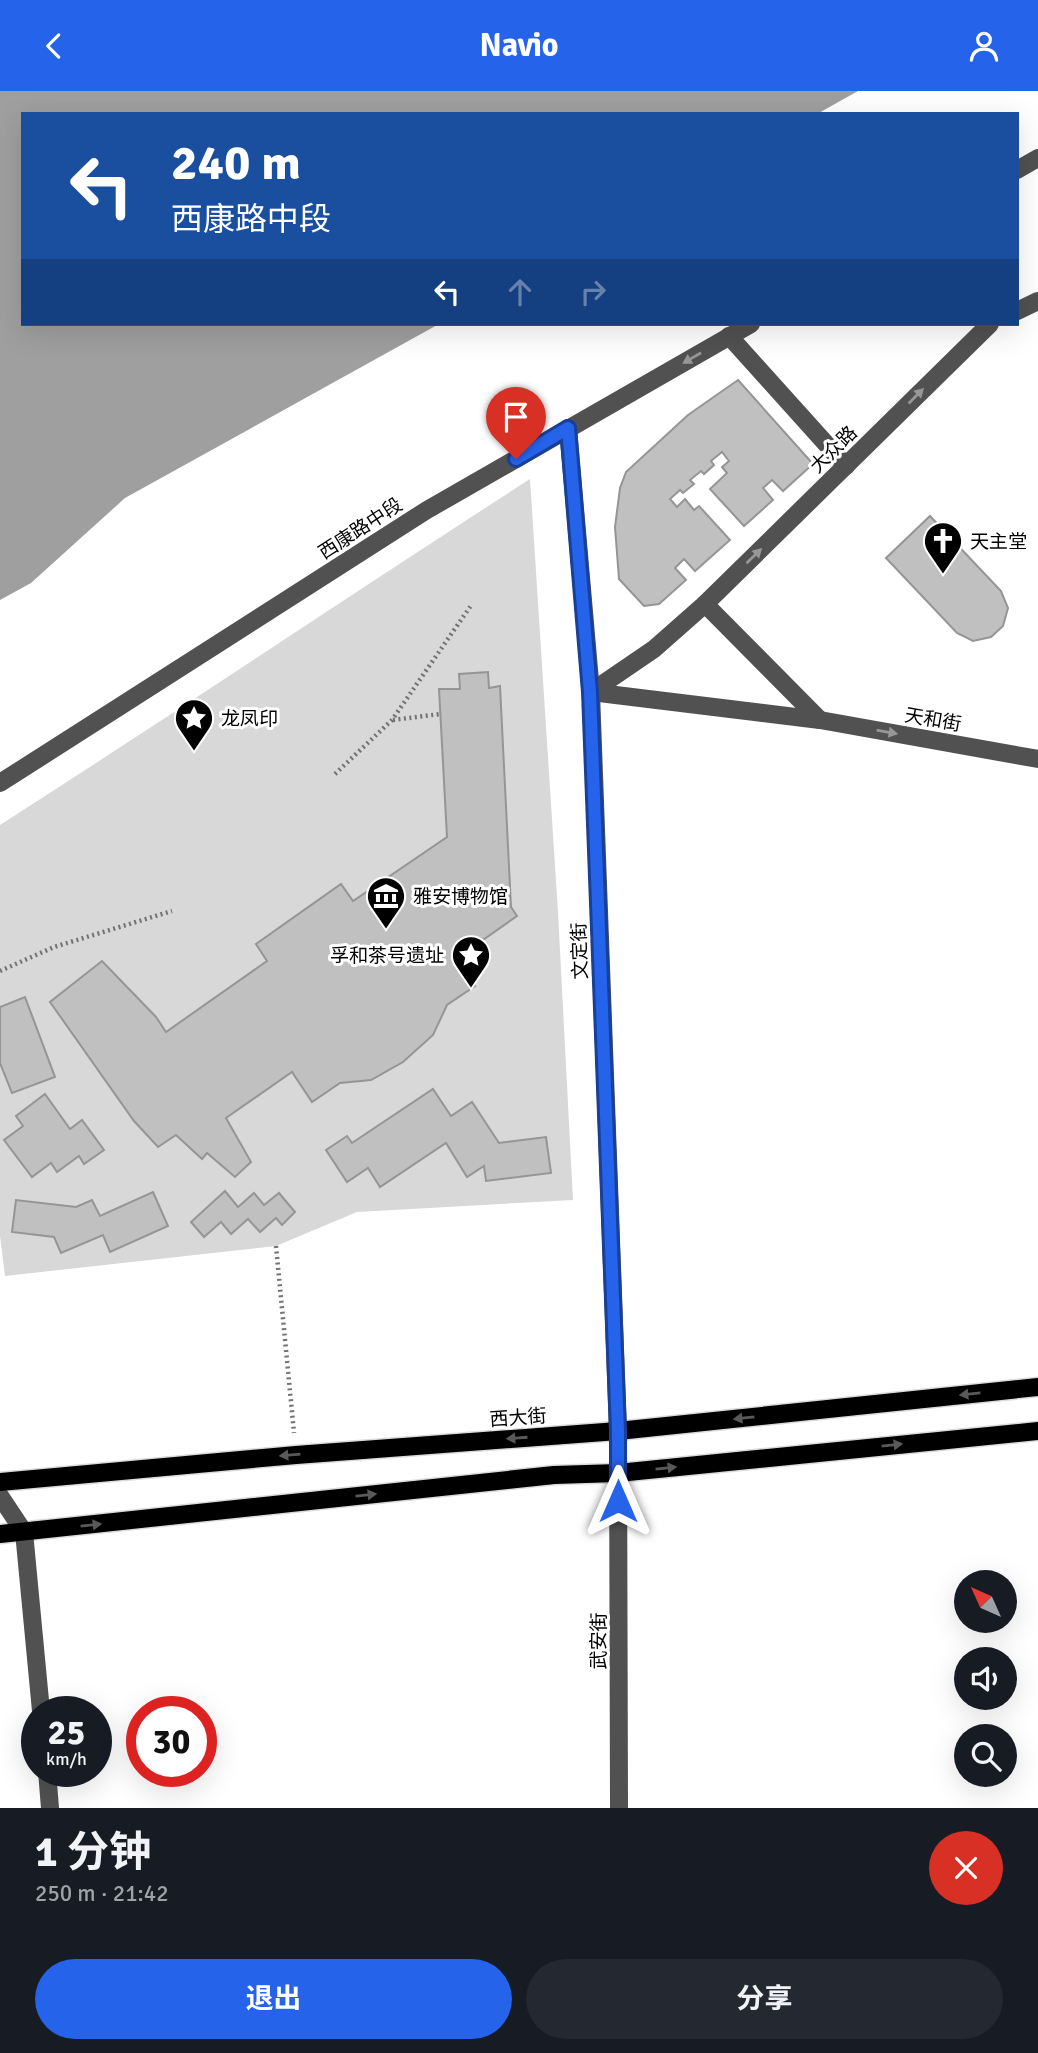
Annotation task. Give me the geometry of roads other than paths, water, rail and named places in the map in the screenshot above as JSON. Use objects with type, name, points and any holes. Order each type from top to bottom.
[{"type":"main road","name":"西大街","points":[[0,1482],[296,1455],[618,1431],[1038,1387]]},
{"type":"main road","points":[[0,1534],[554,1475],[618,1473],[1038,1431]]},
{"type":"street","points":[[1019,169],[1038,158]]},
{"type":"street","points":[[1019,310],[1038,301]]},
{"type":"street","name":"西康路中段","points":[[0,783],[427,510],[747,326]]},
{"type":"street","name":"大众路","points":[[590,692],[654,649],[705,604],[988,326]]},
{"type":"street","points":[[729,336],[846,466]]},
{"type":"street","name":"文定街","points":[[568,428],[590,692],[618,1473]]},
{"type":"street","points":[[705,604],[820,720]]},
{"type":"street","name":"天和街","points":[[590,692],[820,720],[1038,759]]},
{"type":"street","name":"武安街","points":[[618,1473],[619,1808]]},
{"type":"street","points":[[0,1496],[24,1532],[40,1696]]},
{"type":"street","points":[[48,1787],[50,1808]]},
{"type":"place","name":"天主堂","points":[[943,575]]},
{"type":"place","name":"龙凤印","points":[[194,752]]},
{"type":"place","name":"雅安博物馆","points":[[386,930]]},
{"type":"place","name":"孚和茶号遗址","points":[[471,989]]}]
